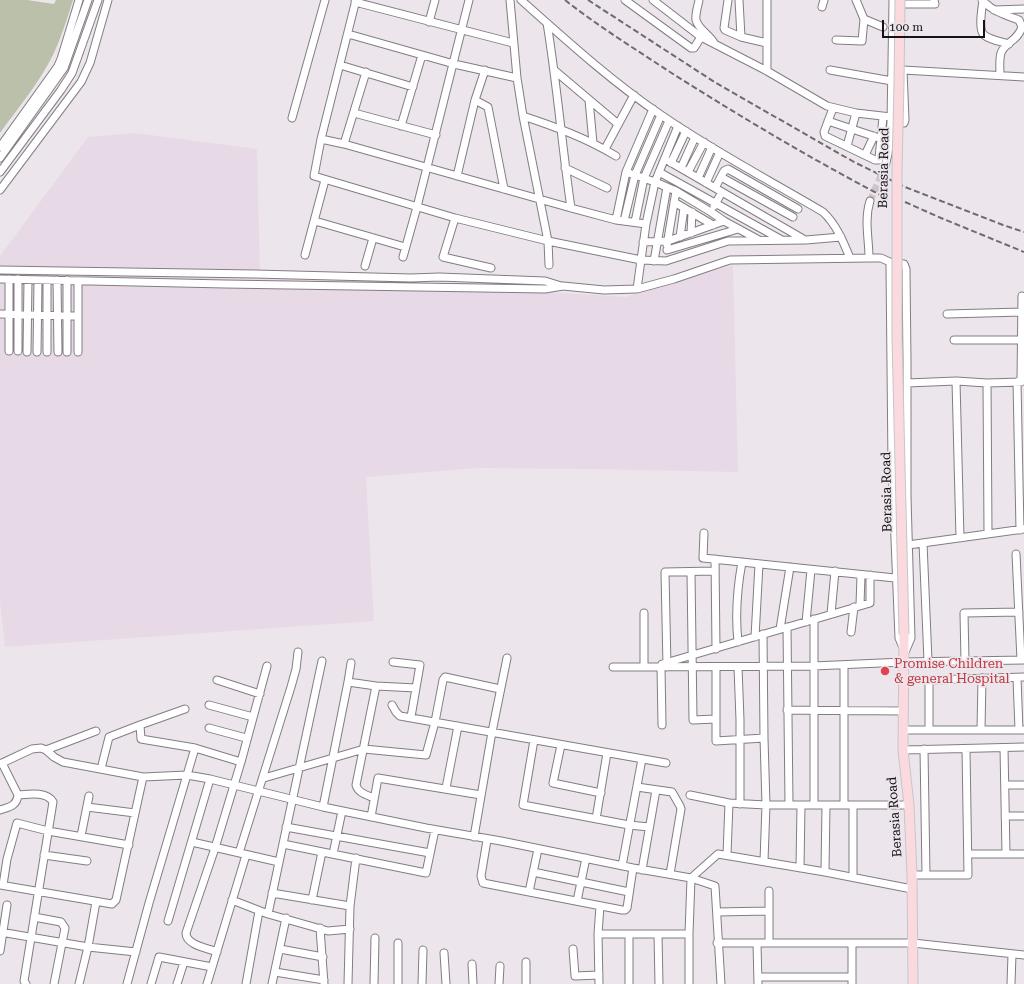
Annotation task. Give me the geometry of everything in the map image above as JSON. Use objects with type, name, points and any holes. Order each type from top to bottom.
[{"type":"main road","name":"Berasia Road","points":[[902,1],[897,172],[897,338],[905,652],[903,750],[909,805],[912,875],[912,984]]},
{"type":"street","points":[[0,147],[58,66],[80,0]]},
{"type":"street","points":[[0,158],[64,68],[88,0]]},
{"type":"street","points":[[0,172],[72,73],[98,0]]},
{"type":"street","points":[[0,190],[80,82],[90,63],[108,0]]},
{"type":"street","points":[[292,118],[325,0]]},
{"type":"street","points":[[380,8],[382,0]]},
{"type":"street","points":[[429,22],[435,0]]},
{"type":"street","points":[[403,258],[436,136],[469,0]]},
{"type":"street","points":[[510,0],[517,78],[523,116],[548,241],[549,265]]},
{"type":"street","points":[[521,0],[596,66],[661,115],[695,137],[828,216],[841,237],[850,258]]},
{"type":"street","points":[[626,0],[692,48],[694,48],[701,37]]},
{"type":"street","points":[[653,0],[701,37],[767,71],[822,103],[834,108],[888,119],[894,124],[904,123],[905,120],[902,1],[935,4],[934,0]]},
{"type":"street","points":[[700,0],[696,21],[710,36],[714,44]]},
{"type":"street","points":[[728,0],[724,28],[727,32],[767,43]]},
{"type":"street","points":[[739,0],[741,37]]},
{"type":"street","points":[[767,0],[767,71]]},
{"type":"street","points":[[836,40],[862,41],[864,19],[856,0]]},
{"type":"street","points":[[885,167],[888,154],[888,119],[892,81],[893,0]]},
{"type":"street","points":[[982,0],[993,10],[1019,20],[1022,27],[1020,34],[1001,52],[1000,75]]},
{"type":"street","points":[[982,0],[981,30],[983,34],[987,37],[1009,44]]},
{"type":"street","points":[[513,43],[462,31],[356,1],[321,139],[314,176],[455,218],[548,241],[641,260],[666,261],[728,241],[782,241],[841,237]]},
{"type":"street","points":[[993,10],[1024,9]]},
{"type":"street","points":[[864,19],[883,27]]},
{"type":"street","points":[[547,23],[571,208]]},
{"type":"street","points":[[348,34],[454,64],[517,78]]},
{"type":"street","points":[[401,126],[422,55]]},
{"type":"street","points":[[340,65],[413,87]]},
{"type":"street","points":[[457,176],[475,100],[485,70]]},
{"type":"street","points":[[554,70],[618,124]]},
{"type":"street","points":[[830,70],[892,81]]},
{"type":"street","points":[[903,70],[1024,77]]},
{"type":"street","points":[[344,144],[366,72]]},
{"type":"street","points":[[605,149],[634,95]]},
{"type":"street","points":[[475,100],[488,107],[504,189]]},
{"type":"street","points":[[589,100],[594,143]]},
{"type":"street","points":[[834,108],[824,132],[825,136],[875,160],[879,160],[882,139],[888,119]]},
{"type":"street","points":[[616,220],[626,172],[653,109]]},
{"type":"street","points":[[354,112],[436,136]]},
{"type":"street","points":[[847,146],[856,113]]},
{"type":"street","points":[[624,221],[634,175],[661,115]]},
{"type":"street","points":[[523,116],[560,128],[594,143],[616,156]]},
{"type":"street","points":[[635,222],[644,178],[669,120]]},
{"type":"street","points":[[828,122],[882,139]]},
{"type":"street","points":[[668,161],[678,126]]},
{"type":"street","points":[[637,289],[646,224],[655,182],[659,172],[668,161],[686,131]]},
{"type":"street","points":[[865,155],[874,136]]},
{"type":"street","points":[[681,168],[695,137]]},
{"type":"street","points":[[321,139],[344,144],[616,220],[646,224]]},
{"type":"street","points":[[688,172],[704,142]]},
{"type":"street","points":[[698,178],[712,147]]},
{"type":"street","points":[[706,183],[720,152]]},
{"type":"street","points":[[668,161],[806,240]]},
{"type":"street","points":[[565,168],[607,188]]},
{"type":"street","points":[[715,188],[724,171],[728,169],[798,209]]},
{"type":"street","points":[[626,172],[676,191],[724,221],[760,241]]},
{"type":"street","points":[[659,172],[782,241]]},
{"type":"street","points":[[721,177],[793,217]]},
{"type":"street","points":[[305,255],[325,180]]},
{"type":"street","points":[[752,209],[768,180]]},
{"type":"street","points":[[654,261],[667,187]]},
{"type":"street","points":[[666,261],[676,191]]},
{"type":"street","points":[[711,212],[722,192]]},
{"type":"street","points":[[786,229],[803,200]]},
{"type":"street","points":[[869,258],[867,216],[870,201]]},
{"type":"street","points":[[674,202],[713,225]]},
{"type":"street","points":[[680,237],[684,208]]},
{"type":"street","points":[[691,233],[692,212]]},
{"type":"street","points":[[455,218],[443,257],[491,268]]},
{"type":"street","points":[[700,218],[700,230]]},
{"type":"street","points":[[315,221],[405,247]]},
{"type":"street","points":[[643,242],[658,240],[668,241],[724,221]]},
{"type":"street","points":[[667,250],[738,229]]},
{"type":"street","points":[[366,266],[373,238]]},
{"type":"street","points":[[0,270],[398,278],[439,277],[545,281],[563,286],[604,290],[637,289],[674,279],[730,260],[881,258],[892,264],[904,264],[906,266],[908,545],[911,638],[905,652]]},
{"type":"street","points":[[892,264],[890,268],[891,434],[899,638],[905,652]]},
{"type":"street","points":[[396,287],[398,278]]},
{"type":"street","points":[[0,279],[545,289],[563,286]]},
{"type":"street","points":[[9,279],[9,351]]},
{"type":"street","points":[[18,279],[18,352]]},
{"type":"street","points":[[27,352],[28,280]]},
{"type":"street","points":[[37,352],[38,280]]},
{"type":"street","points":[[47,280],[48,352]]},
{"type":"street","points":[[57,280],[58,352]]},
{"type":"street","points":[[67,280],[67,352]]},
{"type":"street","points":[[78,280],[78,352]]},
{"type":"street","points":[[908,545],[988,533],[1022,530],[1020,382],[1023,340],[1022,296]]},
{"type":"street","points":[[946,314],[1022,312]]},
{"type":"street","points":[[0,314],[78,316]]},
{"type":"street","points":[[954,340],[1023,340]]},
{"type":"street","points":[[956,381],[960,538]]},
{"type":"street","points":[[907,382],[1020,382]]},
{"type":"street","points":[[987,383],[988,533]]},
{"type":"street","points":[[704,533],[703,558],[896,578]]},
{"type":"street","points":[[923,543],[928,661]]},
{"type":"street","points":[[613,667],[762,667],[928,661],[1022,660],[1016,554]]},
{"type":"street","points":[[715,560],[716,648]]},
{"type":"street","points":[[738,642],[736,600],[742,562]]},
{"type":"street","points":[[755,637],[759,564]]},
{"type":"street","points":[[789,804],[786,666],[783,628],[790,567]]},
{"type":"street","points":[[806,622],[811,570]]},
{"type":"street","points":[[662,725],[665,572],[715,571]]},
{"type":"street","points":[[691,572],[693,720],[716,719]]},
{"type":"street","points":[[831,614],[834,572]]},
{"type":"street","points":[[851,632],[857,606],[861,574]]},
{"type":"street","points":[[663,666],[692,655],[870,603],[870,575]]},
{"type":"street","points":[[964,661],[964,613],[1019,612]]},
{"type":"street","points":[[644,613],[644,667]]},
{"type":"street","points":[[814,619],[814,805]]},
{"type":"street","points":[[763,634],[762,667],[766,806],[764,861]]},
{"type":"street","points":[[207,984],[232,900],[242,854],[259,791],[296,669],[298,652]]},
{"type":"street","points":[[474,836],[492,732],[507,658]]},
{"type":"street","points":[[268,914],[322,661]]},
{"type":"street","points":[[393,662],[420,665],[411,717]]},
{"type":"street","points":[[323,807],[351,663]]},
{"type":"street","points":[[844,665],[844,805]]},
{"type":"street","points":[[217,952],[190,941],[186,937],[186,933],[215,848],[267,666]]},
{"type":"street","points":[[716,667],[716,742],[764,738]]},
{"type":"street","points":[[738,667],[740,804]]},
{"type":"street","points":[[264,778],[364,749],[426,755],[435,722],[443,680],[445,677],[500,689]]},
{"type":"street","points":[[981,730],[982,678]]},
{"type":"street","points":[[904,730],[929,730],[981,730],[1021,730],[1021,678],[931,680],[929,682],[929,730]]},
{"type":"street","points":[[217,680],[260,694]]},
{"type":"street","points":[[348,682],[376,686],[416,688]]},
{"type":"street","points":[[374,798],[360,792],[356,785],[376,686]]},
{"type":"street","points":[[209,705],[253,717]]},
{"type":"street","points":[[392,705],[400,716],[666,763]]},
{"type":"street","points":[[101,769],[109,737],[185,709]]},
{"type":"street","points":[[787,710],[904,711]]},
{"type":"street","points":[[140,725],[141,739],[195,748],[240,762]]},
{"type":"street","points":[[446,788],[458,726]]},
{"type":"street","points":[[209,728],[246,738]]},
{"type":"street","points":[[46,750],[96,731]]},
{"type":"street","points":[[534,740],[523,805],[630,825],[649,827]]},
{"type":"street","points":[[561,744],[553,783],[600,793]]},
{"type":"street","points":[[903,750],[1024,747]]},
{"type":"street","points":[[0,810],[13,806],[18,799],[18,795],[1,763],[32,749],[41,748],[63,762],[143,777],[187,775],[210,779],[323,807],[371,817],[690,878],[714,886],[721,984]]},
{"type":"street","points":[[127,984],[195,748]]},
{"type":"street","points":[[1004,748],[1006,854]]},
{"type":"street","points":[[912,875],[968,875],[966,749]]},
{"type":"street","points":[[924,750],[926,875]]},
{"type":"street","points":[[596,819],[607,753]]},
{"type":"street","points":[[622,866],[642,759]]},
{"type":"street","points":[[129,845],[48,831],[17,823],[4,859],[1,885],[112,904],[116,900],[129,845],[143,777]]},
{"type":"street","points":[[371,817],[378,778],[446,788],[481,795]]},
{"type":"street","points":[[168,921],[210,779]]},
{"type":"street","points":[[1005,785],[1024,785]]},
{"type":"street","points":[[637,787],[672,792],[680,806],[670,874]]},
{"type":"street","points":[[642,870],[656,790]]},
{"type":"street","points":[[18,795],[30,794],[46,796],[51,798],[53,802],[24,981],[26,984]]},
{"type":"street","points":[[690,795],[729,803],[766,806],[789,804],[909,805]]},
{"type":"street","points":[[81,836],[89,796]]},
{"type":"street","points":[[727,855],[729,803]]},
{"type":"street","points":[[800,868],[801,804]]},
{"type":"street","points":[[825,872],[826,805]]},
{"type":"street","points":[[853,805],[853,877]]},
{"type":"street","points":[[87,807],[135,813]]},
{"type":"street","points":[[333,854],[342,811]]},
{"type":"street","points":[[1005,816],[1024,816]]},
{"type":"street","points":[[286,827],[430,853]]},
{"type":"street","points":[[283,844],[426,873],[435,830]]},
{"type":"street","points":[[487,840],[481,876],[483,883],[600,906],[625,910],[627,908],[633,868]]},
{"type":"street","points":[[192,842],[279,862]]},
{"type":"street","points":[[530,892],[538,849]]},
{"type":"street","points":[[312,900],[322,852]]},
{"type":"street","points":[[689,984],[690,878],[718,854],[853,877],[912,889]]},
{"type":"street","points":[[968,854],[1024,854]]},
{"type":"street","points":[[44,855],[87,861]]},
{"type":"street","points":[[348,984],[350,906],[356,858]]},
{"type":"street","points":[[577,901],[586,858]]},
{"type":"street","points":[[533,872],[629,892]]},
{"type":"street","points":[[769,891],[769,943]]},
{"type":"street","points":[[272,892],[350,906]]},
{"type":"street","points":[[232,900],[268,914],[328,930],[350,929]]},
{"type":"street","points":[[79,984],[88,947],[96,902]]},
{"type":"street","points":[[0,952],[3,915],[7,905]]},
{"type":"street","points":[[599,984],[598,934],[600,906]]},
{"type":"street","points":[[246,984],[259,911]]},
{"type":"street","points":[[717,912],[768,911]]},
{"type":"street","points":[[34,917],[62,922],[65,928],[54,984]]},
{"type":"street","points":[[272,984],[286,918]]},
{"type":"street","points":[[275,972],[324,982],[320,928]]},
{"type":"street","points":[[2,932],[88,947],[136,952]]},
{"type":"street","points":[[598,934],[689,934]]},
{"type":"street","points":[[629,934],[629,984]]},
{"type":"street","points":[[658,934],[659,984]]},
{"type":"street","points":[[374,984],[375,938]]},
{"type":"street","points":[[398,942],[398,984]]},
{"type":"street","points":[[718,943],[912,943],[1024,955]]},
{"type":"street","points":[[757,943],[758,981],[788,981],[852,980],[852,943]]},
{"type":"street","points":[[280,949],[323,956]]},
{"type":"street","points":[[573,949],[575,976],[599,975]]},
{"type":"street","points":[[422,984],[423,950]]},
{"type":"street","points":[[444,953],[446,984]]},
{"type":"street","points":[[1011,984],[1012,954]]},
{"type":"street","points":[[152,984],[159,957],[212,967]]},
{"type":"street","points":[[177,984],[184,962]]},
{"type":"street","points":[[526,962],[526,984]]},
{"type":"street","points":[[472,964],[473,984]]},
{"type":"street","points":[[500,966],[500,984]]},
{"type":"shaded area","points":[[135,133],[257,149],[260,273],[625,297],[733,265],[738,472],[479,468],[366,477],[374,621],[5,647],[0,601],[0,256],[88,137]]},
{"type":"green space","points":[[0,0],[27,0],[54,4],[56,0],[73,0],[53,55],[28,95],[0,133]]},
{"type":"tunnel","points":[[870,201],[885,167]]},
{"type":"railway","points":[[565,0],[617,37],[723,105],[805,154],[888,199]]},
{"type":"railway","points":[[588,0],[716,83],[854,162],[905,187],[1024,232]]},
{"type":"railway","points":[[905,202],[1024,252]]},
{"type":"place","name":"Promise Children & general Hospital","points":[[885,671]]}]
